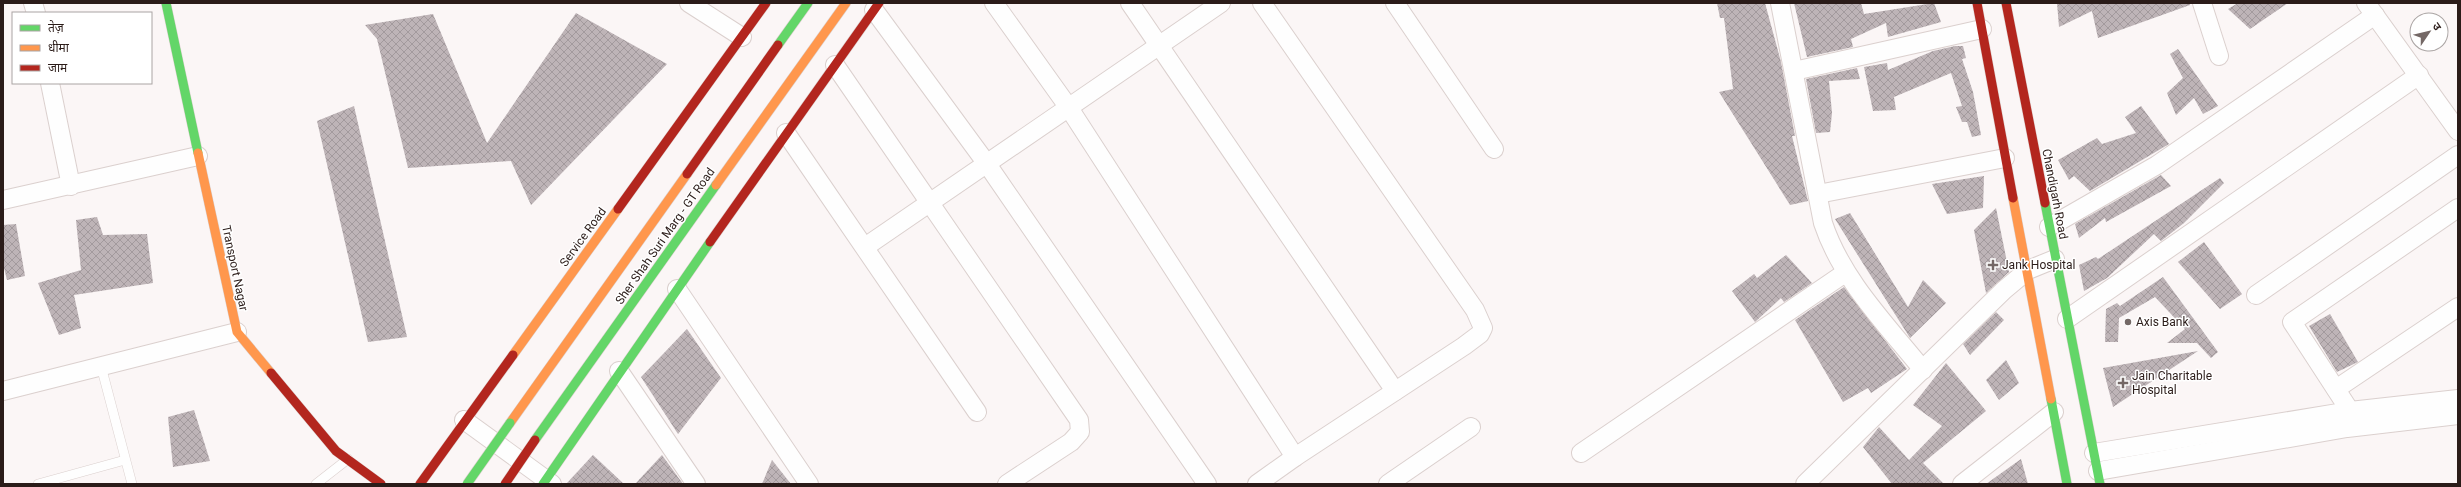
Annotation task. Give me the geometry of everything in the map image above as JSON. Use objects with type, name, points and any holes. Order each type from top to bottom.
[{"type":"main road","name":"Transport Nagar","points":[[166,3],[237,332],[336,451],[381,484]]},
{"type":"main road","name":"Service Road","points":[[420,484],[464,420],[534,327],[766,3]]},
{"type":"main road","name":"Sher Shah Suri Marg - GT Road","points":[[467,484],[808,3]]},
{"type":"main road","name":"Sher Shah Suri Marg - GT Road","points":[[505,484],[846,3]]},
{"type":"main road","points":[[1977,3],[2067,484]]},
{"type":"main road","name":"Chandigarh Road","points":[[2006,3],[2099,478]]},
{"type":"main road","points":[[547,482],[619,371],[876,6]]},
{"type":"street","points":[[689,3],[742,37]]},
{"type":"street","points":[[994,3],[1070,108],[1295,457]]},
{"type":"street","points":[[1130,3],[1395,391]]},
{"type":"street","points":[[865,247],[1070,108],[1221,3]]},
{"type":"street","points":[[1257,484],[1295,457],[1476,337],[1482,331],[1482,325],[1475,310],[1262,3]]},
{"type":"street","points":[[1395,3],[1494,149]]},
{"type":"street","points":[[1780,3],[1823,223],[1831,246],[1845,273],[1923,370]]},
{"type":"street","points":[[2202,3],[2219,56]]},
{"type":"street","points":[[876,6],[987,164],[1207,484]]},
{"type":"street","points":[[2049,227],[2157,165],[2371,9],[2458,131]]},
{"type":"street","points":[[1794,71],[1982,30]]},
{"type":"street","points":[[835,65],[1079,420],[1080,432],[1071,442],[1007,484]]},
{"type":"street","points":[[2067,319],[2418,75]]},
{"type":"street","points":[[50,84],[71,186]]},
{"type":"street","points":[[786,134],[977,412]]},
{"type":"street","points":[[2256,294],[2458,155]]},
{"type":"street","points":[[3,200],[71,186],[198,156]]},
{"type":"street","points":[[1818,194],[2005,158]]},
{"type":"street","points":[[2350,411],[2292,322],[2458,208]]},
{"type":"street","points":[[1805,484],[2004,290],[2028,270],[2056,259]]},
{"type":"street","points":[[1581,453],[1845,273]]},
{"type":"street","points":[[677,289],[810,484]]},
{"type":"street","points":[[2336,388],[2458,307]]},
{"type":"street","points":[[3,391],[237,332]]},
{"type":"street","points":[[619,371],[696,484]]},
{"type":"street","points":[[2094,453],[2350,411],[2458,399]]},
{"type":"street","points":[[1962,484],[2054,412]]},
{"type":"street","points":[[2099,478],[2347,428],[2458,414]]},
{"type":"street","points":[[464,420],[547,482]]},
{"type":"street","points":[[1388,484],[1471,427]]},
{"type":"lane","points":[[101,366],[132,484]]},
{"type":"lane","points":[[38,484],[125,460]]},
{"type":"lane","points":[[316,484],[348,460]]},
{"type":"building","points":[[1717,3],[1765,3],[1781,62],[1795,136],[1792,136],[1808,201],[1790,205],[1719,92],[1733,89],[1724,18],[1720,18]]},
{"type":"building","points":[[1794,3],[1861,3],[1864,14],[1934,3],[1941,22],[1888,37],[1886,23],[1851,39],[1853,47],[1807,57]]},
{"type":"building","points":[[2057,3],[2190,3],[2190,5],[2098,38],[2092,11],[2059,27]]},
{"type":"building","points":[[2238,3],[2288,3],[2250,29],[2228,9]]},
{"type":"building","points":[[576,13],[667,64],[531,205],[511,161],[408,168],[377,39],[365,25],[433,14],[487,143]]},
{"type":"building","points":[[1955,46],[1963,46],[1966,58],[1962,59],[1973,92],[1981,135],[1972,137],[1967,122],[1962,122],[1956,107],[1962,106],[1951,73],[1894,97],[1896,110],[1873,111],[1864,67],[1887,63],[1888,70],[1933,51]]},
{"type":"building","points":[[2178,49],[2218,106],[2203,114],[2194,98],[2176,115],[2167,93],[2183,78],[2170,54]]},
{"type":"building","points":[[1857,68],[1860,79],[1829,81],[1832,113],[1830,132],[1816,133],[1806,79]]},
{"type":"building","points":[[354,106],[407,337],[368,342],[317,121]]},
{"type":"building","points":[[2141,106],[2169,144],[2090,191],[2074,176],[2069,180],[2058,160],[2097,138],[2102,144],[2136,133],[2125,117]]},
{"type":"building","points":[[2161,175],[2171,186],[2106,222],[2105,218],[2079,238],[2075,224]]},
{"type":"building","points":[[1984,176],[1983,208],[1947,214],[1932,184]]},
{"type":"building","points":[[2220,178],[2224,183],[2184,223],[2161,241],[2154,234],[2107,278],[2084,291],[2079,265],[2096,257],[2098,259]]},
{"type":"building","points":[[1996,208],[2009,272],[1986,293],[1974,230]]},
{"type":"building","points":[[1850,213],[1908,307],[1923,280],[1946,303],[1910,338],[1835,219]]},
{"type":"building","points":[[97,217],[103,235],[147,234],[153,283],[74,295],[81,328],[59,335],[38,283],[81,270],[76,220]]},
{"type":"building","points":[[16,224],[25,276],[7,280],[3,264],[3,225]]},
{"type":"building","points":[[2204,242],[2242,294],[2220,309],[2178,262]]},
{"type":"building","points":[[1786,255],[1812,283],[1784,302],[1781,298],[1755,322],[1732,291],[1754,274],[1757,278]]},
{"type":"building","points":[[2163,277],[2218,352],[2211,358],[2197,343],[2167,343],[2185,329],[2155,297],[2119,318],[2118,342],[2105,342],[2106,309],[2117,303],[2120,306]]},
{"type":"building","points":[[1844,287],[1907,369],[1871,393],[1868,388],[1843,402],[1795,320]]},
{"type":"building","points":[[1996,312],[2004,320],[1970,355],[1963,344]]},
{"type":"building","points":[[2330,314],[2358,362],[2337,372],[2309,326]]},
{"type":"building","points":[[687,329],[721,378],[678,434],[641,377]]},
{"type":"building","points":[[2198,351],[2113,407],[2103,368]]},
{"type":"building","points":[[2006,360],[2019,383],[1999,400],[1986,380]]},
{"type":"building","points":[[1946,363],[1986,411],[1923,463],[1944,484],[1892,484],[1863,447],[1879,427],[1909,460],[1942,426],[1913,405]]},
{"type":"building","points":[[194,410],[210,461],[173,467],[168,417]]},
{"type":"building","points":[[593,455],[624,484],[566,484]]},
{"type":"building","points":[[662,455],[683,484],[635,484]]},
{"type":"building","points":[[2021,459],[2028,484],[1986,484]]},
{"type":"building","points":[[772,460],[791,484],[762,484]]},
{"type":"traffic: fast","points":[[166,3],[198,153]]},
{"type":"traffic: fast","points":[[778,45],[808,3]]},
{"type":"traffic: fast","points":[[535,440],[716,185]]},
{"type":"traffic: fast","points":[[2045,203],[2100,484]]},
{"type":"traffic: fast","points":[[543,484],[710,242]]},
{"type":"traffic: fast","points":[[2051,399],[2067,484]]},
{"type":"traffic: fast","points":[[467,484],[510,423]]},
{"type":"traffic: slow","points":[[716,185],[846,3]]},
{"type":"traffic: slow","points":[[198,153],[237,332],[271,373]]},
{"type":"traffic: slow","points":[[510,423],[687,174]]},
{"type":"traffic: slow","points":[[2013,198],[2051,399]]},
{"type":"traffic: slow","points":[[513,355],[618,209]]},
{"type":"traffic: jam","points":[[618,209],[766,3]]},
{"type":"traffic: jam","points":[[710,242],[879,3]]},
{"type":"traffic: jam","points":[[1977,3],[2013,198]]},
{"type":"traffic: jam","points":[[2006,3],[2045,203]]},
{"type":"traffic: jam","points":[[687,174],[778,45]]},
{"type":"traffic: jam","points":[[420,484],[513,355]]},
{"type":"traffic: jam","points":[[271,373],[336,451],[381,484]]},
{"type":"traffic: jam","points":[[505,484],[535,440]]},
{"type":"place","name":"Jank Hospital","points":[[1993,265]]},
{"type":"place","name":"Axis Bank","points":[[2128,322]]},
{"type":"place","name":"Jain Charitable Hospital","points":[[2123,383]]}]
